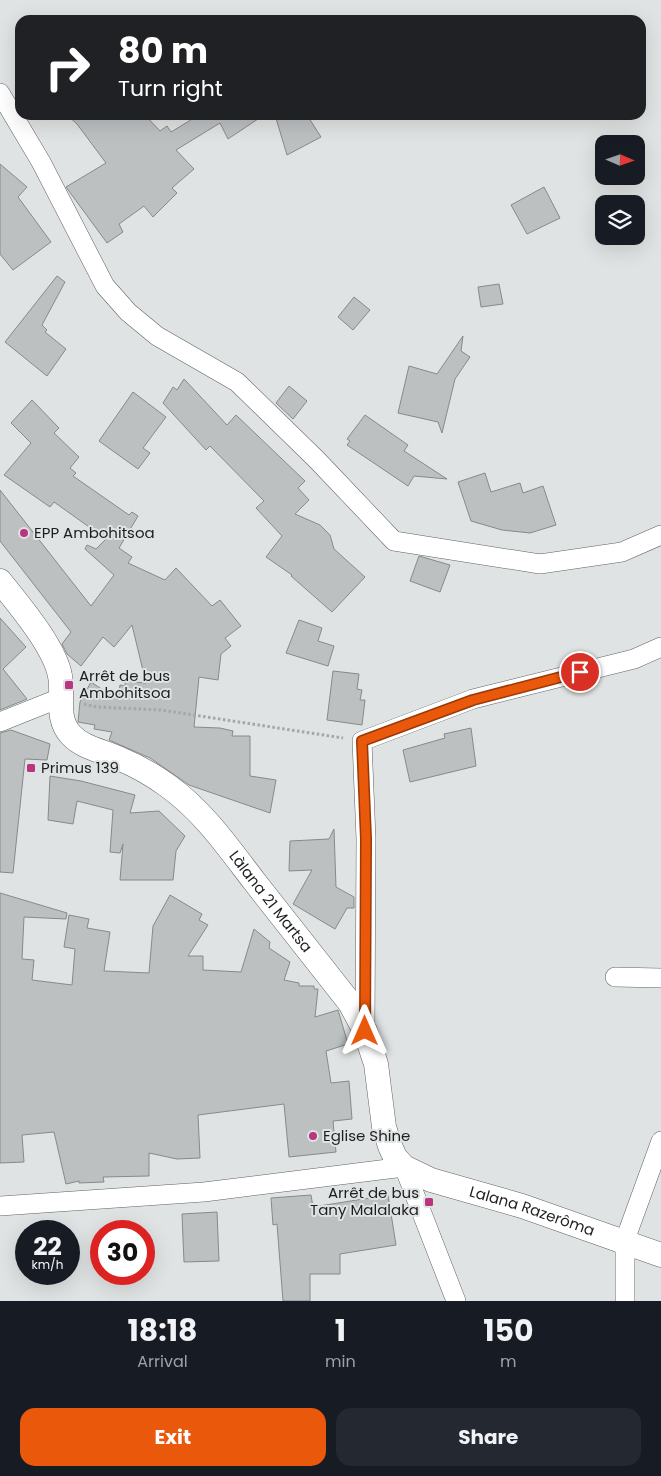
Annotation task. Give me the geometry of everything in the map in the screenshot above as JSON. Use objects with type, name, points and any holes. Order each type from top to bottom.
[{"type":"street","points":[[0,93],[15,118]]},
{"type":"street","points":[[16,120],[41,162],[105,286],[128,312],[157,336],[237,382],[317,460],[394,541],[540,564],[622,552],[661,535]]},
{"type":"street","name":"Làlana 21 Martsa","points":[[0,581],[33,624],[58,665],[61,679],[60,698],[63,719],[70,734],[85,745],[116,757],[151,775],[168,786],[202,815],[350,1003],[365,1031],[376,1064],[387,1136],[395,1157],[404,1167]]},
{"type":"street","points":[[365,1031],[366,839],[362,741],[473,700],[634,658],[661,647]]},
{"type":"street","points":[[0,722],[60,698]]},
{"type":"street","points":[[615,977],[661,978]]},
{"type":"street","points":[[625,1301],[625,1240],[661,1141]]},
{"type":"street","points":[[0,1206],[204,1192],[404,1167],[456,1301]]},
{"type":"street","name":"Lalana Razerôma","points":[[404,1167],[432,1180],[522,1206],[625,1240],[661,1255]]},
{"type":"path","points":[[60,698],[97,707],[162,710],[362,741]]},
{"type":"building","points":[[73,120],[150,120],[160,131],[167,126],[171,132],[191,120],[256,120],[228,139],[220,123],[176,150],[194,169],[172,188],[177,193],[153,217],[144,206],[119,224],[123,232],[107,243],[66,187],[106,163]]},
{"type":"building","points":[[276,120],[310,120],[321,137],[287,155]]},
{"type":"building","points":[[0,164],[27,187],[18,197],[51,242],[13,270],[0,254]]},
{"type":"building","points":[[544,187],[560,218],[527,234],[511,205]]},
{"type":"building","points":[[57,276],[65,282],[42,325],[47,330],[45,332],[66,349],[47,376],[5,342]]},
{"type":"building","points":[[499,284],[503,304],[481,307],[478,287]]},
{"type":"building","points":[[354,297],[370,310],[353,330],[338,317]]},
{"type":"building","points":[[463,336],[461,351],[470,357],[455,379],[442,433],[438,422],[398,413],[409,366],[437,374]]},
{"type":"building","points":[[184,379],[227,425],[236,415],[305,481],[298,488],[309,500],[295,514],[320,525],[330,535],[334,549],[365,577],[332,612],[292,575],[266,557],[282,536],[256,508],[264,501],[210,446],[206,450],[163,403],[173,387],[177,390]]},
{"type":"building","points":[[289,386],[307,401],[293,419],[276,403]]},
{"type":"building","points":[[133,392],[166,417],[143,448],[150,453],[138,469],[99,441]]},
{"type":"building","points":[[32,400],[59,428],[54,433],[79,457],[70,468],[76,473],[73,476],[129,515],[132,512],[138,516],[119,548],[132,557],[128,563],[165,580],[176,568],[212,606],[220,600],[241,626],[225,638],[231,646],[221,654],[218,680],[199,677],[194,727],[220,728],[233,731],[232,736],[250,736],[250,776],[276,780],[270,813],[189,785],[150,758],[109,740],[112,732],[94,729],[95,725],[78,722],[80,702],[91,682],[118,700],[120,685],[125,686],[125,681],[146,683],[132,625],[114,647],[103,637],[81,666],[67,654],[62,644],[71,632],[0,541],[0,490],[91,606],[114,575],[85,549],[87,545],[96,549],[106,539],[54,502],[50,507],[4,475],[31,443],[11,423]]},
{"type":"building","points":[[365,415],[408,445],[404,451],[447,479],[414,476],[408,486],[347,445],[350,441],[347,439]]},
{"type":"building","points":[[485,473],[491,492],[520,483],[523,493],[543,486],[556,525],[530,533],[502,530],[471,521],[458,482]]},
{"type":"building","points":[[419,556],[450,565],[440,592],[410,581]]},
{"type":"building","points":[[0,618],[26,647],[3,669],[27,699],[0,710]]},
{"type":"building","points":[[299,620],[322,628],[318,641],[334,646],[328,666],[286,653]]},
{"type":"building","points":[[333,671],[359,674],[357,689],[362,690],[360,700],[365,700],[362,725],[327,720]]},
{"type":"building","points":[[471,728],[476,766],[410,782],[403,750],[445,738],[444,734]]},
{"type":"building","points":[[11,730],[50,744],[47,760],[25,759],[13,873],[0,872],[0,733]]},
{"type":"building","points":[[50,776],[81,781],[135,795],[130,813],[159,811],[185,836],[176,851],[173,880],[120,880],[123,844],[120,853],[110,852],[113,810],[77,801],[73,824],[48,820]]},
{"type":"building","points":[[334,829],[336,887],[354,897],[354,908],[347,908],[335,929],[293,904],[312,870],[289,871],[290,841],[329,839]]},
{"type":"building","points":[[0,893],[67,913],[66,919],[24,917],[22,959],[34,960],[32,980],[72,985],[75,949],[64,947],[69,915],[89,919],[87,928],[110,932],[104,971],[149,973],[153,926],[170,895],[202,914],[199,920],[208,925],[188,956],[203,956],[203,970],[241,972],[254,929],[270,942],[269,948],[290,962],[284,980],[299,983],[299,986],[314,986],[314,989],[318,989],[315,1017],[338,1010],[348,1044],[326,1051],[331,1083],[349,1081],[352,1119],[333,1121],[336,1152],[289,1157],[284,1104],[198,1115],[200,1158],[177,1159],[149,1153],[149,1176],[103,1177],[104,1182],[79,1183],[79,1181],[66,1184],[54,1132],[22,1135],[24,1162],[0,1163]]},
{"type":"building","points":[[311,1195],[313,1207],[388,1195],[396,1245],[340,1254],[340,1274],[310,1274],[310,1301],[283,1301],[277,1224],[273,1225],[271,1198]]},
{"type":"building","points":[[217,1212],[219,1261],[184,1262],[182,1214]]},
{"type":"place","name":"EPP Ambohitsoa","points":[[24,533]]},
{"type":"place","name":"Arrêt de bus Ambohitsoa","points":[[69,685]]},
{"type":"place","name":"Primus 139","points":[[31,768]]},
{"type":"place","name":"Eglise Shine","points":[[313,1136]]},
{"type":"place","name":"Arrêt de bus Tany Malalaka","points":[[429,1202]]},
{"type":"route","points":[[365,1031],[366,839],[362,741],[473,700],[580,672]]}]
